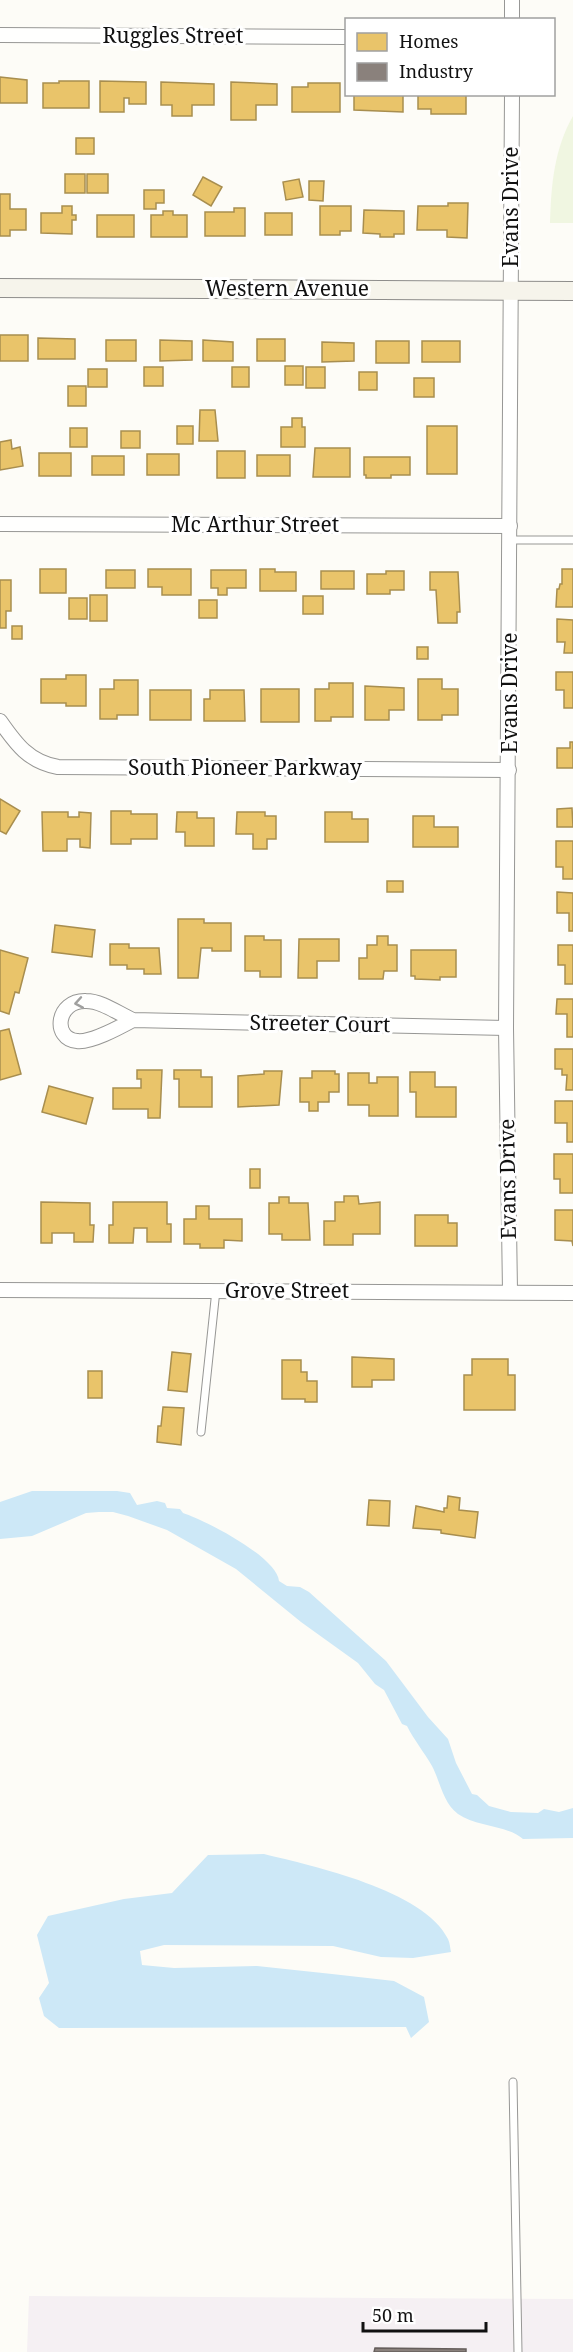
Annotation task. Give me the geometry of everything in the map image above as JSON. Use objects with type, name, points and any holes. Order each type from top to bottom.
[{"type":"street","points":[[512,0],[512,18]]},
{"type":"street","name":"Ruggles Street","points":[[0,35],[345,37]]},
{"type":"street","name":"Evans Drive","points":[[510,1291],[506,1028],[512,96]]},
{"type":"street","name":"Western Avenue","points":[[0,288],[573,291]]},
{"type":"street","name":"Mc Arthur Street","points":[[0,524],[510,526]]},
{"type":"street","name":"South Pioneer Parkway","points":[[0,721],[17,745],[27,754],[46,765],[58,767],[509,770]]},
{"type":"street","name":"Streeter Court","points":[[133,1020],[105,1034],[77,1041],[68,1038],[62,1031],[61,1023],[62,1013],[66,1006],[88,1000],[133,1020],[506,1028]]},
{"type":"street","name":"Grove Street","points":[[0,1290],[573,1293]]},
{"type":"lane","points":[[510,540],[573,540]]},
{"type":"lane","points":[[201,1432],[216,1290]]},
{"type":"lane","points":[[513,2082],[518,2352]]},
{"type":"shaded area","points":[[29,2296],[573,2299],[573,2352],[27,2352]]},
{"type":"green space","points":[[573,116],[573,223],[550,223],[555,168],[562,141]]},
{"type":"water","points":[[32,1491],[130,1493],[137,1505],[157,1501],[165,1503],[167,1508],[180,1509],[183,1513],[223,1531],[266,1561],[275,1571],[279,1581],[287,1586],[300,1587],[309,1592],[386,1661],[428,1717],[448,1739],[456,1763],[472,1794],[477,1795],[489,1806],[511,1812],[538,1813],[544,1809],[559,1812],[573,1808],[573,1838],[523,1839],[509,1831],[473,1821],[458,1814],[449,1804],[432,1766],[407,1726],[402,1724],[384,1690],[375,1684],[358,1663],[301,1622],[236,1569],[167,1530],[113,1512],[99,1512],[86,1513],[32,1536],[0,1539],[0,1502]]},
{"type":"water","points":[[264,1854],[337,1873],[392,1894],[416,1907],[435,1922],[448,1939],[451,1952],[413,1958],[381,1957],[333,1946],[164,1945],[140,1951],[142,1965],[174,1968],[257,1966],[394,1981],[424,1997],[429,2022],[411,2038],[406,2027],[59,2028],[44,2016],[39,1998],[49,1983],[37,1935],[48,1916],[124,1899],[172,1893],[208,1855]]},
{"type":"building: Homes","points":[[0,77],[27,80],[27,103],[0,103]]},
{"type":"building: Homes","points":[[59,81],[89,81],[89,108],[43,108],[43,83],[59,83]]},
{"type":"building: Homes","points":[[100,81],[146,82],[146,104],[129,104],[129,98],[124,98],[124,112],[100,112]]},
{"type":"building: Homes","points":[[161,82],[214,84],[214,105],[192,105],[192,116],[172,116],[172,105],[161,105]]},
{"type":"building: Homes","points":[[231,82],[277,84],[277,105],[256,105],[256,120],[231,120]]},
{"type":"building: Homes","points":[[308,83],[340,83],[340,112],[292,112],[292,87],[308,87]]},
{"type":"building: Homes","points":[[354,96],[403,96],[403,112],[354,110]]},
{"type":"building: Homes","points":[[418,96],[466,96],[466,114],[431,114],[431,109],[418,109]]},
{"type":"building: Homes","points":[[76,138],[94,138],[94,154],[76,154]]},
{"type":"building: Homes","points":[[65,174],[85,174],[85,193],[65,193]]},
{"type":"building: Homes","points":[[87,174],[108,174],[108,193],[87,193]]},
{"type":"building: Homes","points":[[203,177],[222,187],[211,206],[193,195]]},
{"type":"building: Homes","points":[[299,179],[303,197],[286,200],[283,182]]},
{"type":"building: Homes","points":[[309,181],[324,181],[323,201],[309,200]]},
{"type":"building: Homes","points":[[144,190],[164,190],[164,203],[156,203],[156,209],[144,209]]},
{"type":"building: Homes","points":[[0,194],[10,194],[10,209],[26,209],[26,230],[10,230],[10,236],[0,236]]},
{"type":"building: Homes","points":[[448,203],[468,203],[467,238],[447,237],[447,230],[417,230],[418,206],[448,206]]},
{"type":"building: Homes","points":[[62,206],[72,206],[72,215],[76,215],[76,220],[72,220],[72,234],[41,233],[41,213],[62,213]]},
{"type":"building: Homes","points":[[320,206],[351,206],[351,231],[340,231],[340,235],[320,235]]},
{"type":"building: Homes","points":[[234,208],[245,208],[245,236],[205,236],[205,212],[234,212]]},
{"type":"building: Homes","points":[[364,210],[404,211],[404,234],[380,237],[380,234],[363,233]]},
{"type":"building: Homes","points":[[163,211],[173,211],[173,215],[187,215],[187,237],[151,237],[151,215],[163,215]]},
{"type":"building: Homes","points":[[265,213],[292,213],[292,235],[265,235]]},
{"type":"building: Homes","points":[[97,215],[134,215],[134,237],[97,237]]},
{"type":"building: Homes","points":[[0,335],[28,335],[28,361],[0,361]]},
{"type":"building: Homes","points":[[38,338],[75,339],[75,359],[38,359]]},
{"type":"building: Homes","points":[[257,339],[285,339],[285,361],[257,361]]},
{"type":"building: Homes","points":[[106,340],[136,340],[136,361],[106,361]]},
{"type":"building: Homes","points":[[160,340],[192,341],[192,360],[160,361]]},
{"type":"building: Homes","points":[[203,340],[233,342],[233,361],[203,361]]},
{"type":"building: Homes","points":[[376,341],[409,341],[409,363],[376,363]]},
{"type":"building: Homes","points":[[422,341],[460,341],[460,362],[422,362]]},
{"type":"building: Homes","points":[[322,342],[354,343],[354,361],[322,362]]},
{"type":"building: Homes","points":[[285,366],[303,366],[303,385],[285,385]]},
{"type":"building: Homes","points":[[144,367],[163,367],[163,386],[144,386]]},
{"type":"building: Homes","points":[[232,367],[249,367],[249,387],[232,387]]},
{"type":"building: Homes","points":[[306,367],[325,367],[325,388],[306,388]]},
{"type":"building: Homes","points":[[88,369],[107,369],[107,387],[88,387]]},
{"type":"building: Homes","points":[[359,372],[377,372],[377,390],[359,390]]},
{"type":"building: Homes","points":[[414,378],[434,378],[434,397],[414,397]]},
{"type":"building: Homes","points":[[68,386],[86,386],[86,406],[68,406]]},
{"type":"building: Homes","points":[[200,410],[215,410],[218,441],[199,441]]},
{"type":"building: Homes","points":[[292,418],[302,418],[302,427],[305,427],[305,447],[281,447],[281,427],[292,427]]},
{"type":"building: Homes","points":[[177,426],[193,426],[193,444],[177,444]]},
{"type":"building: Homes","points":[[427,426],[457,426],[457,474],[427,474]]},
{"type":"building: Homes","points":[[70,428],[87,428],[87,447],[70,447]]},
{"type":"building: Homes","points":[[121,431],[140,431],[140,448],[121,448]]},
{"type":"building: Homes","points":[[11,440],[12,449],[20,447],[23,466],[0,470],[0,442]]},
{"type":"building: Homes","points":[[315,448],[350,448],[350,477],[313,477]]},
{"type":"building: Homes","points":[[217,451],[245,451],[245,478],[217,478]]},
{"type":"building: Homes","points":[[39,453],[71,453],[71,476],[39,476]]},
{"type":"building: Homes","points":[[147,454],[179,454],[179,475],[147,475]]},
{"type":"building: Homes","points":[[257,455],[290,455],[290,476],[257,476]]},
{"type":"building: Homes","points":[[92,456],[124,456],[124,475],[92,475]]},
{"type":"building: Homes","points":[[364,457],[410,457],[410,475],[366,478]]},
{"type":"building: Homes","points":[[40,569],[66,569],[66,593],[40,593]]},
{"type":"building: Homes","points":[[148,569],[191,569],[191,595],[162,595],[162,587],[148,587]]},
{"type":"building: Homes","points":[[260,569],[296,572],[296,591],[260,591]]},
{"type":"building: Homes","points":[[562,569],[573,569],[573,607],[556,607],[557,589],[562,584]]},
{"type":"building: Homes","points":[[106,570],[135,570],[135,588],[106,588]]},
{"type":"building: Homes","points":[[211,570],[246,570],[246,588],[227,588],[227,595],[218,595],[218,588],[211,588]]},
{"type":"building: Homes","points":[[321,571],[354,571],[354,589],[321,589]]},
{"type":"building: Homes","points":[[386,571],[404,571],[404,590],[390,590],[390,594],[367,594],[367,574],[386,574]]},
{"type":"building: Homes","points":[[430,572],[458,572],[460,612],[457,612],[457,623],[438,623],[436,590],[430,590]]},
{"type":"building: Homes","points":[[0,580],[11,580],[11,611],[6,611],[6,628],[0,628]]},
{"type":"building: Homes","points":[[90,595],[107,595],[107,621],[90,621]]},
{"type":"building: Homes","points":[[303,596],[323,596],[323,614],[303,614]]},
{"type":"building: Homes","points":[[69,598],[87,598],[87,619],[69,619]]},
{"type":"building: Homes","points":[[199,600],[217,600],[217,618],[199,618]]},
{"type":"building: Homes","points":[[557,619],[573,620],[573,653],[564,653],[565,642],[557,642]]},
{"type":"building: Homes","points":[[12,626],[22,626],[22,639],[12,639]]},
{"type":"building: Homes","points":[[417,647],[428,647],[428,659],[417,659]]},
{"type":"building: Homes","points":[[556,672],[573,672],[573,708],[564,708],[564,690],[556,690]]},
{"type":"building: Homes","points":[[66,675],[86,675],[86,706],[41,703],[41,679],[66,679]]},
{"type":"building: Homes","points":[[418,679],[442,679],[442,689],[458,689],[458,715],[442,715],[442,720],[418,720]]},
{"type":"building: Homes","points":[[114,680],[138,680],[138,715],[117,715],[117,719],[100,719],[100,689],[114,689]]},
{"type":"building: Homes","points":[[329,683],[353,683],[353,717],[331,717],[331,721],[315,721],[315,689],[329,689]]},
{"type":"building: Homes","points":[[365,686],[404,688],[404,710],[389,710],[389,720],[365,720]]},
{"type":"building: Homes","points":[[261,689],[299,689],[299,722],[261,722]]},
{"type":"building: Homes","points":[[150,690],[191,690],[191,720],[150,720]]},
{"type":"building: Homes","points":[[210,690],[244,690],[245,721],[204,721],[204,699],[210,699]]},
{"type":"building: Homes","points":[[570,742],[573,742],[573,768],[557,768],[557,748],[570,748]]},
{"type":"building: Homes","points":[[0,799],[20,811],[6,834],[0,831]]},
{"type":"building: Homes","points":[[572,808],[573,827],[557,827],[557,809]]},
{"type":"building: Homes","points":[[111,811],[157,814],[157,839],[131,839],[131,844],[111,844]]},
{"type":"building: Homes","points":[[42,812],[68,812],[68,817],[79,817],[79,812],[91,813],[90,848],[80,847],[80,839],[67,839],[67,851],[43,851]]},
{"type":"building: Homes","points":[[177,812],[197,812],[197,818],[214,818],[214,846],[185,846],[185,832],[176,832]]},
{"type":"building: Homes","points":[[237,812],[265,812],[265,816],[276,816],[276,839],[267,839],[267,849],[253,849],[253,834],[236,834]]},
{"type":"building: Homes","points":[[325,812],[352,812],[352,819],[368,819],[368,842],[325,842]]},
{"type":"building: Homes","points":[[413,816],[434,816],[434,827],[458,827],[458,847],[413,847]]},
{"type":"building: Homes","points":[[556,841],[573,841],[573,879],[563,879],[563,867],[556,867]]},
{"type":"building: Homes","points":[[387,881],[403,881],[403,892],[387,892]]},
{"type":"building: Homes","points":[[557,892],[573,893],[573,931],[569,931],[569,913],[557,913]]},
{"type":"building: Homes","points":[[178,919],[204,919],[204,923],[231,923],[231,951],[212,951],[212,948],[201,948],[198,978],[178,978]]},
{"type":"building: Homes","points":[[55,925],[95,930],[92,957],[52,952]]},
{"type":"building: Homes","points":[[245,936],[264,936],[264,940],[281,940],[281,977],[260,977],[260,971],[245,971]]},
{"type":"building: Homes","points":[[377,936],[388,936],[388,945],[397,945],[397,971],[384,971],[383,979],[359,979],[359,958],[367,958],[367,945],[377,945]]},
{"type":"building: Homes","points":[[299,939],[339,939],[339,961],[317,961],[317,978],[298,978]]},
{"type":"building: Homes","points":[[110,944],[129,944],[129,948],[159,948],[161,974],[144,974],[144,969],[127,969],[127,965],[110,965]]},
{"type":"building: Homes","points":[[558,945],[573,945],[573,984],[565,984],[565,965],[558,965]]},
{"type":"building: Homes","points":[[0,950],[28,958],[19,993],[15,992],[9,1014],[0,1011]]},
{"type":"building: Homes","points":[[411,950],[456,950],[456,977],[440,977],[440,980],[415,979],[415,976],[411,976]]},
{"type":"building: Homes","points":[[557,999],[573,999],[573,1037],[567,1037],[567,1014],[556,1014]]},
{"type":"building: Homes","points":[[9,1029],[21,1074],[0,1080],[0,1031]]},
{"type":"building: Homes","points":[[555,1049],[573,1049],[573,1090],[566,1090],[567,1075],[562,1075],[562,1069],[555,1069]]},
{"type":"building: Homes","points":[[137,1070],[162,1070],[160,1118],[148,1118],[148,1109],[113,1109],[113,1088],[141,1088],[141,1079],[137,1079]]},
{"type":"building: Homes","points":[[174,1070],[201,1070],[201,1077],[212,1077],[212,1107],[179,1107],[179,1079],[174,1079]]},
{"type":"building: Homes","points":[[264,1071],[282,1071],[279,1105],[238,1107],[238,1076],[264,1074]]},
{"type":"building: Homes","points":[[312,1071],[335,1071],[335,1074],[339,1074],[339,1092],[329,1092],[329,1102],[318,1102],[318,1111],[309,1111],[309,1102],[300,1102],[300,1078],[312,1078]]},
{"type":"building: Homes","points":[[410,1072],[435,1072],[435,1087],[456,1087],[456,1117],[416,1117],[416,1092],[410,1092]]},
{"type":"building: Homes","points":[[348,1073],[369,1073],[369,1083],[377,1083],[377,1077],[398,1077],[398,1116],[369,1116],[369,1105],[348,1105]]},
{"type":"building: Homes","points":[[49,1086],[93,1098],[86,1124],[42,1112]]},
{"type":"building: Homes","points":[[555,1101],[573,1101],[573,1142],[567,1142],[567,1123],[555,1123]]},
{"type":"building: Homes","points":[[554,1154],[573,1154],[573,1193],[560,1193],[560,1179],[554,1179]]},
{"type":"building: Homes","points":[[250,1169],[260,1169],[260,1188],[250,1188]]},
{"type":"building: Homes","points":[[344,1196],[358,1196],[359,1204],[380,1202],[380,1234],[353,1234],[353,1245],[324,1245],[324,1221],[335,1221],[335,1202],[344,1202]]},
{"type":"building: Homes","points":[[279,1197],[289,1197],[289,1203],[308,1203],[310,1240],[282,1240],[282,1234],[269,1234],[269,1203],[279,1203]]},
{"type":"building: Homes","points":[[41,1202],[90,1203],[90,1225],[94,1225],[93,1242],[74,1242],[74,1233],[52,1233],[52,1243],[41,1243]]},
{"type":"building: Homes","points":[[113,1202],[167,1202],[167,1224],[171,1224],[171,1242],[147,1242],[147,1228],[134,1228],[133,1243],[109,1243],[109,1225],[113,1225]]},
{"type":"building: Homes","points":[[196,1206],[209,1206],[209,1219],[242,1219],[242,1241],[224,1240],[224,1248],[200,1248],[200,1244],[184,1244],[184,1219],[196,1219]]},
{"type":"building: Homes","points":[[555,1210],[573,1210],[573,1246],[572,1241],[555,1240]]},
{"type":"building: Homes","points":[[415,1215],[448,1215],[448,1223],[457,1223],[457,1246],[415,1246]]},
{"type":"building: Homes","points":[[172,1352],[191,1354],[187,1392],[168,1390]]},
{"type":"building: Homes","points":[[352,1357],[394,1359],[394,1380],[372,1380],[372,1387],[352,1387]]},
{"type":"building: Homes","points":[[472,1359],[508,1359],[508,1375],[515,1375],[515,1410],[464,1410],[464,1375],[472,1375]]},
{"type":"building: Homes","points":[[282,1360],[301,1360],[301,1372],[307,1372],[307,1381],[317,1381],[317,1402],[305,1402],[305,1399],[282,1399]]},
{"type":"building: Homes","points":[[88,1371],[102,1371],[102,1398],[88,1398]]},
{"type":"building: Homes","points":[[163,1407],[184,1408],[181,1445],[157,1442]]},
{"type":"building: Homes","points":[[448,1496],[460,1498],[459,1510],[478,1512],[475,1538],[441,1533],[441,1530],[413,1528],[416,1506],[444,1512],[444,1508],[447,1508]]},
{"type":"building: Homes","points":[[369,1500],[390,1501],[389,1526],[367,1525]]},
{"type":"building: Industry","points":[[375,2348],[466,2349],[466,2352],[374,2352]]}]
